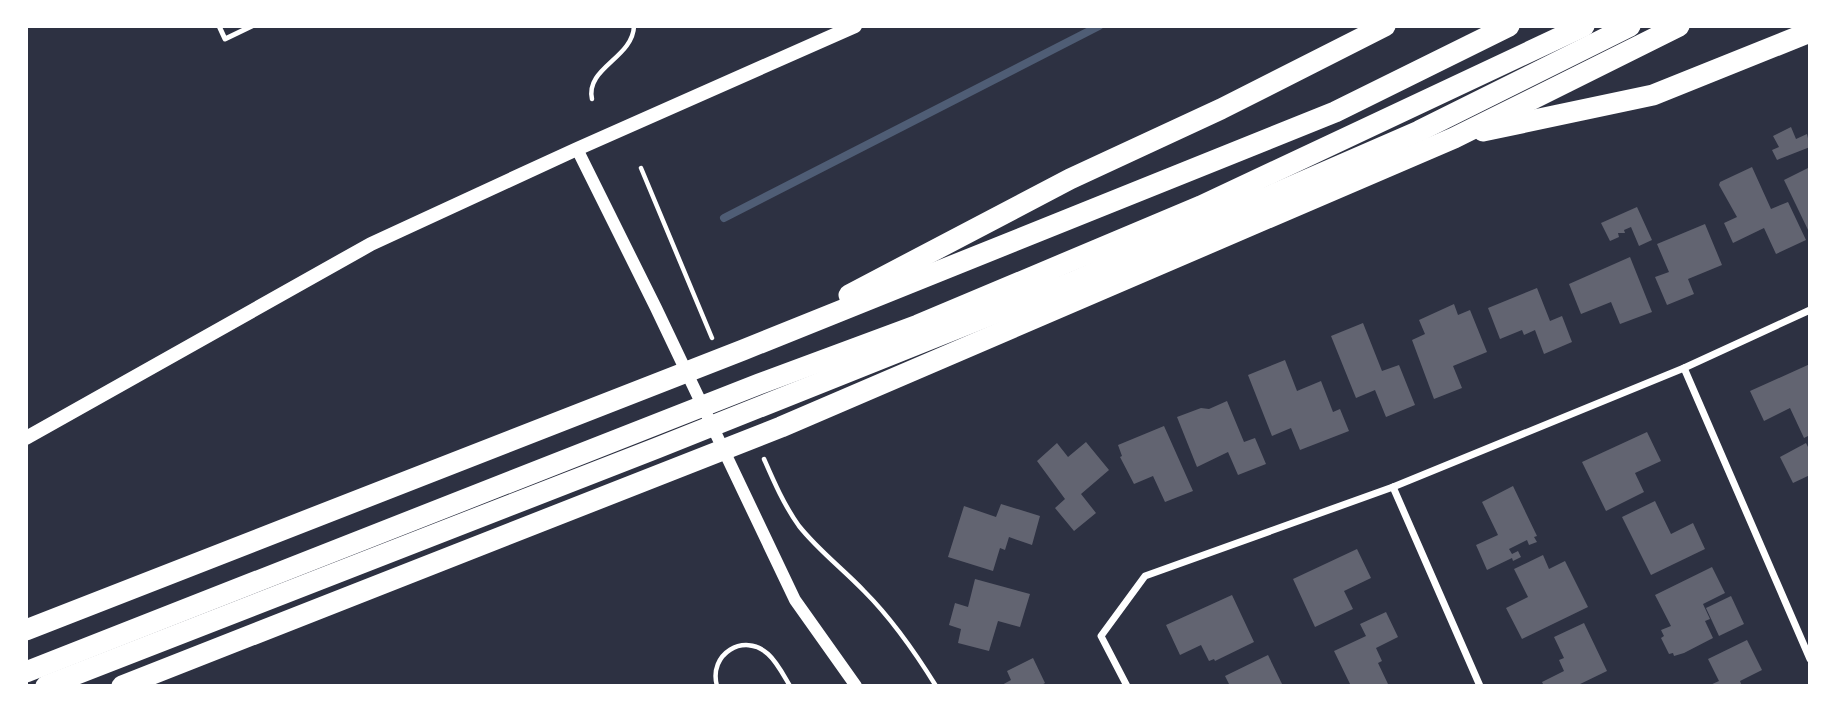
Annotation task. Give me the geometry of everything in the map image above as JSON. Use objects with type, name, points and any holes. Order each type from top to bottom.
[{"type":"highway","points":[[743,350],[1070,178],[1221,109],[1385,26]]},
{"type":"highway","points":[[26,630],[632,394],[1335,112],[1509,26]]},
{"type":"highway","points":[[26,672],[759,384],[918,325],[1201,206],[1584,26]]},
{"type":"highway","points":[[46,686],[769,404],[1073,282],[1419,131],[1630,26]]},
{"type":"highway","points":[[122,686],[781,427],[1454,138],[1679,26]]},
{"type":"highway","points":[[1454,138],[1653,95],[1810,32]]},
{"type":"main road","points":[[26,438],[371,244],[855,26]]},
{"type":"street","points":[[577,149],[795,600],[856,686]]},
{"type":"street","points":[[1126,686],[1101,636],[1145,576],[1393,487],[1684,368],[1810,310]]},
{"type":"street","points":[[1684,368],[1810,659]]},
{"type":"street","points":[[1393,487],[1480,686]]},
{"type":"lane","points":[[219,26],[225,38],[252,26]]},
{"type":"path","points":[[592,99],[590,90],[594,79],[626,48],[634,36],[634,26]]},
{"type":"path","points":[[718,686],[714,674],[719,658],[734,648],[749,645],[768,653],[790,686]]},
{"type":"building","points":[[1791,127],[1796,139],[1807,134],[1810,147],[1777,160],[1772,150],[1779,147],[1773,136]]},
{"type":"building","points":[[1752,167],[1771,209],[1788,202],[1806,240],[1776,254],[1764,228],[1733,243],[1724,223],[1737,217],[1719,185],[1720,182]]},
{"type":"building","points":[[1810,167],[1810,234],[1784,180]]},
{"type":"building","points":[[1637,207],[1652,240],[1639,246],[1631,227],[1624,230],[1625,233],[1618,233],[1619,237],[1610,241],[1601,223]]},
{"type":"building","points":[[1705,224],[1722,265],[1688,279],[1694,294],[1667,305],[1655,277],[1669,272],[1657,244]]},
{"type":"building","points":[[1630,257],[1652,312],[1620,324],[1611,302],[1581,314],[1569,284]]},
{"type":"building","points":[[1537,288],[1550,321],[1562,316],[1572,342],[1544,354],[1535,330],[1524,335],[1522,330],[1500,339],[1488,308]]},
{"type":"building","points":[[1454,304],[1458,315],[1470,310],[1487,352],[1453,366],[1462,388],[1434,399],[1412,340],[1425,334],[1419,320]]},
{"type":"building","points":[[1363,323],[1382,371],[1399,365],[1415,405],[1386,417],[1375,390],[1356,398],[1331,336]]},
{"type":"building","points":[[1285,360],[1297,391],[1321,381],[1333,412],[1340,409],[1349,431],[1300,450],[1291,428],[1272,436],[1248,375]]},
{"type":"building","points":[[1810,364],[1810,435],[1804,438],[1790,408],[1764,421],[1750,391]]},
{"type":"building","points":[[1227,401],[1244,442],[1255,438],[1266,464],[1238,475],[1228,452],[1197,467],[1177,417],[1201,408],[1209,409]]},
{"type":"building","points":[[1164,426],[1193,491],[1165,502],[1153,476],[1134,484],[1120,457],[1122,456],[1118,445]]},
{"type":"building","points":[[1647,432],[1661,461],[1635,473],[1644,492],[1606,511],[1582,462]]},
{"type":"building","points":[[1086,442],[1109,470],[1081,494],[1096,513],[1074,531],[1055,508],[1065,499],[1037,461],[1057,443],[1068,457]]},
{"type":"building","points":[[1806,443],[1810,451],[1810,475],[1793,483],[1780,457]]},
{"type":"building","points":[[1513,486],[1537,536],[1534,537],[1537,542],[1529,545],[1527,540],[1509,549],[1512,554],[1518,551],[1521,557],[1513,561],[1512,558],[1487,570],[1476,545],[1498,535],[1482,502]]},
{"type":"building","points":[[1655,501],[1671,534],[1693,523],[1705,549],[1651,575],[1622,517]]},
{"type":"building","points":[[1001,504],[1040,516],[1032,545],[1009,537],[1005,550],[1000,548],[993,571],[948,557],[964,506],[996,517]]},
{"type":"building","points":[[1357,549],[1371,578],[1344,591],[1353,609],[1315,627],[1293,579]]},
{"type":"building","points":[[1543,555],[1549,569],[1565,561],[1588,607],[1522,639],[1506,608],[1528,597],[1514,569]]},
{"type":"building","points":[[1712,567],[1725,593],[1703,604],[1710,619],[1705,621],[1713,638],[1684,653],[1674,656],[1673,653],[1669,654],[1661,638],[1664,636],[1661,630],[1671,626],[1655,595]]},
{"type":"building","points":[[975,579],[1030,594],[1020,627],[998,621],[989,651],[958,643],[961,629],[949,625],[955,603],[968,607]]},
{"type":"building","points":[[1232,595],[1254,642],[1215,661],[1209,661],[1201,645],[1180,655],[1166,625]]},
{"type":"building","points":[[1731,596],[1744,624],[1719,636],[1706,608]]},
{"type":"building","points":[[1386,612],[1398,637],[1376,648],[1382,661],[1378,663],[1388,684],[1351,686],[1334,651],[1366,636],[1360,624]]},
{"type":"building","points":[[1584,623],[1607,671],[1576,686],[1544,686],[1542,682],[1564,671],[1559,660],[1564,658],[1554,637]]},
{"type":"building","points":[[1747,640],[1762,670],[1740,681],[1742,686],[1708,686],[1719,681],[1708,659]]},
{"type":"building","points":[[1268,655],[1283,686],[1230,686],[1225,676]]},
{"type":"building","points":[[1033,658],[1045,683],[1040,686],[1000,686],[1011,680],[1007,671]]},
{"type":"waterway","points":[[724,218],[1099,26]]}]
